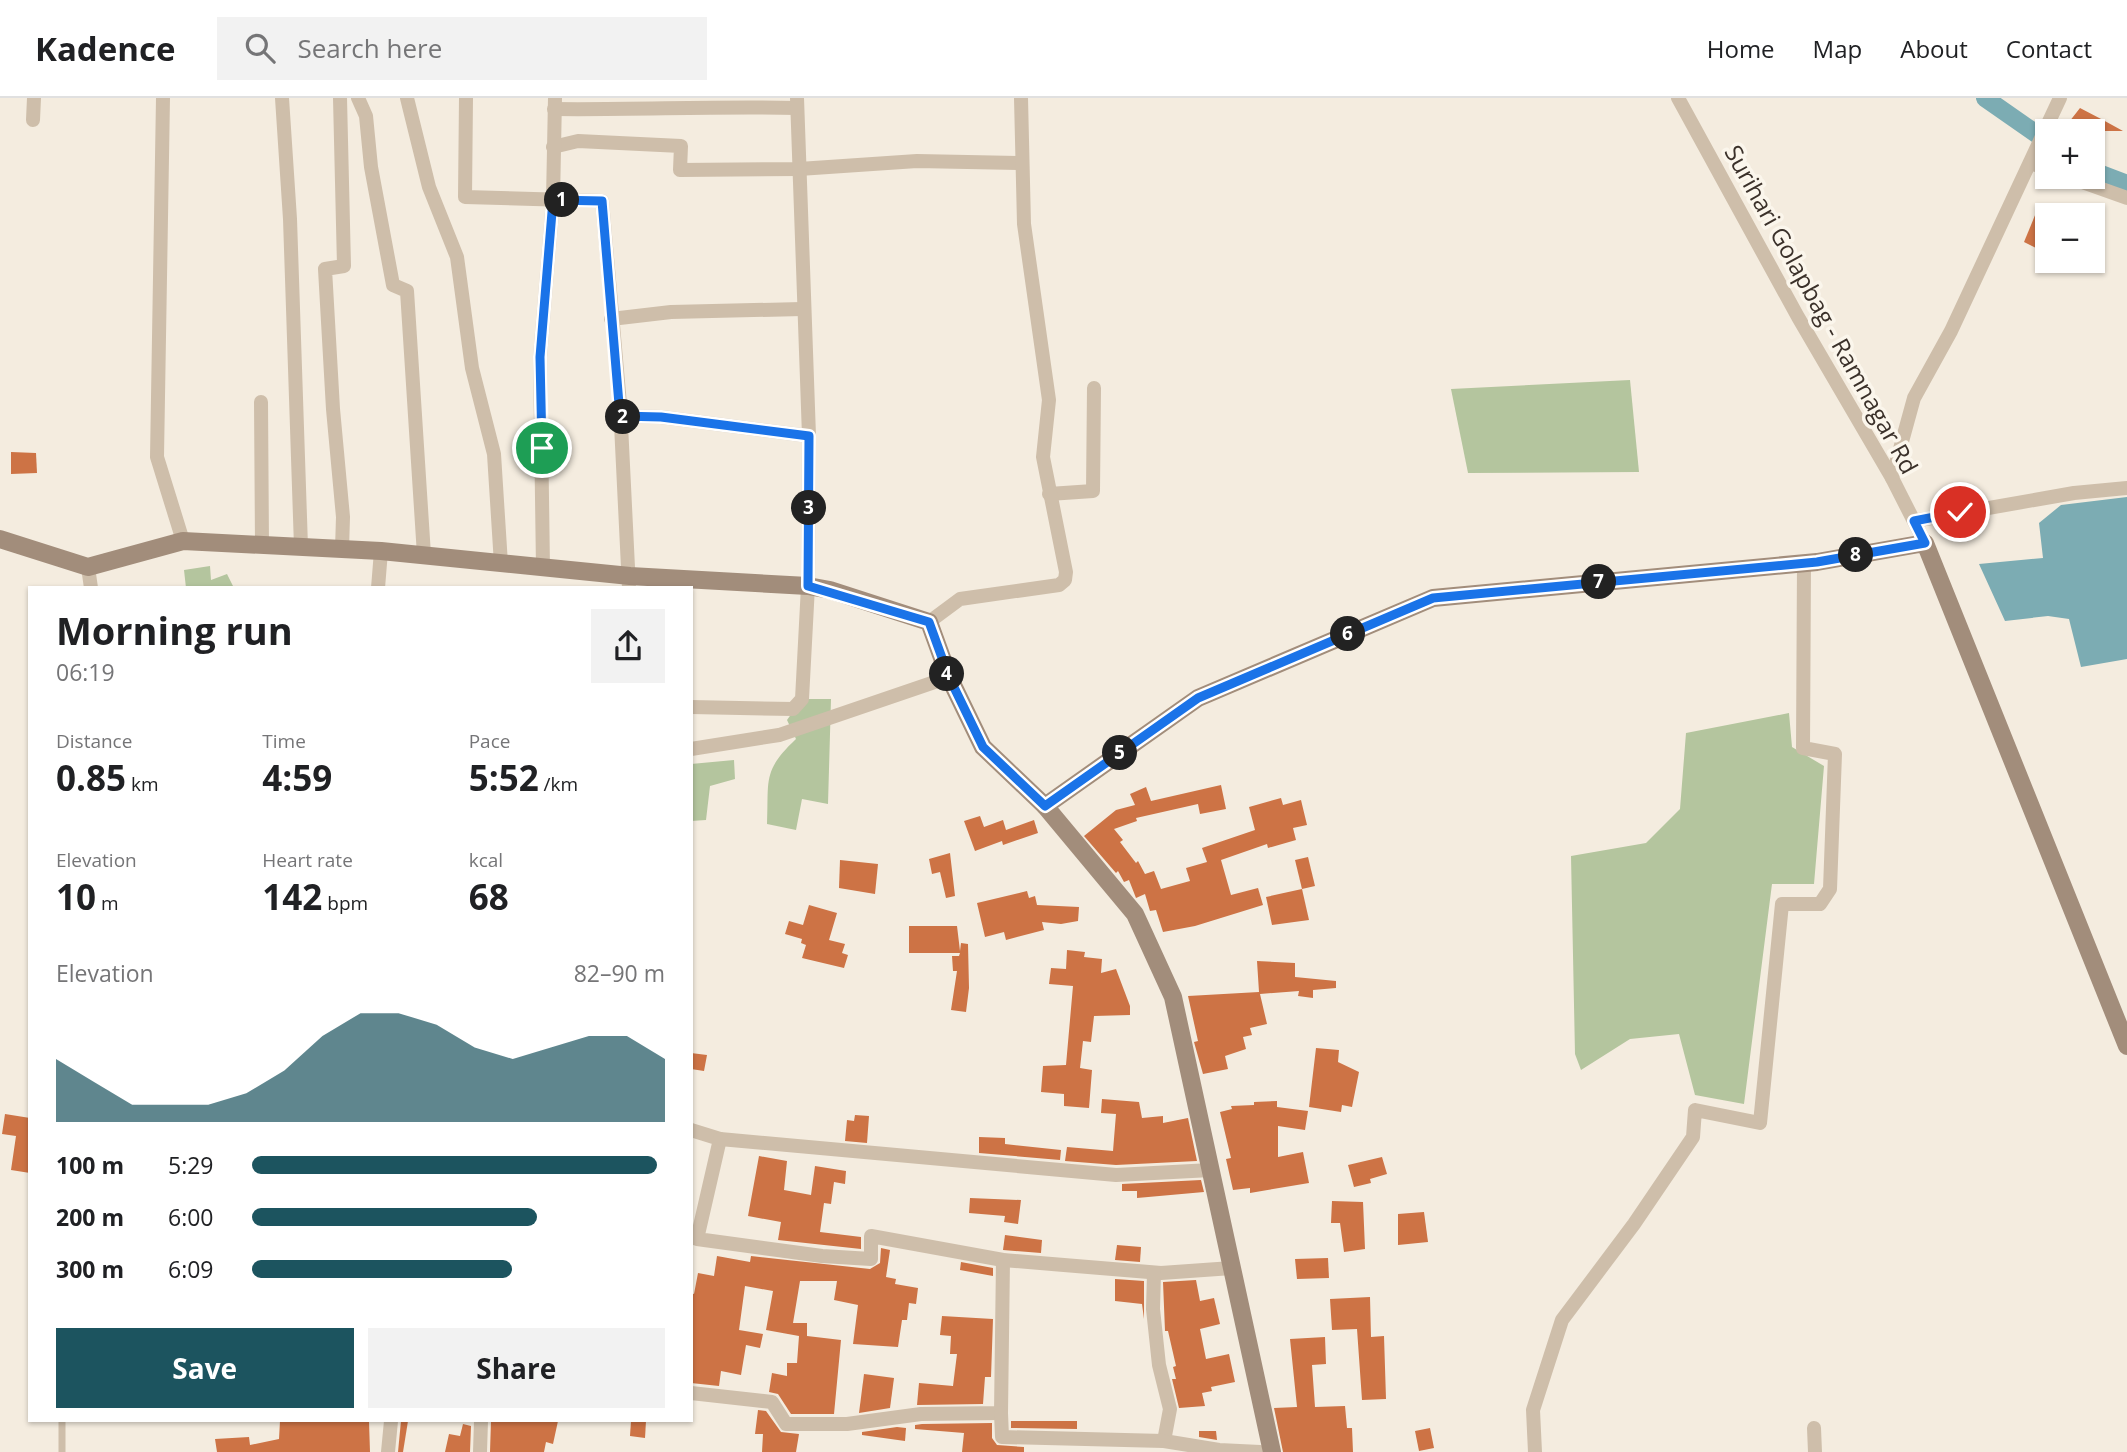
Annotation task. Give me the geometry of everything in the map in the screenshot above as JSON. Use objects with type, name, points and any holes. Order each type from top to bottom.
[{"type":"street","points":[[33,120],[34,98]]},
{"type":"street","points":[[163,98],[157,457],[183,541]]},
{"type":"street","points":[[282,98],[290,219],[301,547]]},
{"type":"street","points":[[340,98],[344,266],[325,269],[332,409],[343,517],[342,549]]},
{"type":"street","points":[[358,98],[366,116],[371,167],[393,285],[407,291],[425,555]]},
{"type":"street","points":[[407,98],[429,187],[457,257],[472,369],[494,454],[501,564]]},
{"type":"street","points":[[466,98],[465,197],[602,201],[620,416],[630,582]]},
{"type":"street","points":[[929,622],[960,599],[1059,585],[1065,580],[1066,572],[1043,457],[1048,386],[1029,270],[1021,163],[1021,98]]},
{"type":"street","name":"Surihari Golapbag - Ramnagar Rd","points":[[1678,98],[1798,317],[1892,478],[1925,543]]},
{"type":"street","points":[[1892,478],[1914,398],[1951,331],[2060,98]]},
{"type":"street","points":[[543,568],[540,357],[553,200],[555,104],[632,110],[797,103],[802,309],[809,436],[808,586],[802,699],[793,709],[693,707]]},
{"type":"street","points":[[553,147],[578,141],[649,142],[681,146],[680,170],[799,169],[917,161],[1021,163]]},
{"type":"street","points":[[2102,189],[2127,198]]},
{"type":"street","points":[[611,319],[671,312],[802,309]]},
{"type":"street","points":[[1049,494],[1093,491],[1094,388]]},
{"type":"street","points":[[261,402],[262,545]]},
{"type":"street","points":[[620,416],[661,417],[809,436]]},
{"type":"street","points":[[1914,521],[2074,493],[2127,488]]},
{"type":"street","points":[[0,540],[88,567],[183,541],[425,555],[543,568],[630,582],[808,586],[929,622]]},
{"type":"street","points":[[1045,806],[1198,698],[1433,598],[1804,563],[1925,543],[2127,1046]]},
{"type":"street","points":[[378,586],[381,551]]},
{"type":"street","points":[[1535,1452],[1533,1410],[1562,1320],[1634,1224],[1693,1137],[1695,1110],[1760,1123],[1782,904],[1820,904],[1830,889],[1835,754],[1803,748],[1804,563]]},
{"type":"street","points":[[88,567],[91,586]]},
{"type":"street","points":[[929,622],[949,677],[983,747],[1045,806],[1135,914],[1173,997],[1272,1452]]},
{"type":"street","points":[[693,749],[779,735],[949,677]]},
{"type":"street","points":[[693,1131],[720,1139],[1116,1175],[1211,1170]]},
{"type":"street","points":[[720,1139],[697,1239],[871,1259],[871,1236],[1003,1259],[1154,1273],[1232,1268]]},
{"type":"street","points":[[1003,1259],[1002,1437],[1164,1441],[1219,1450],[1260,1452]]},
{"type":"street","points":[[1154,1273],[1153,1310],[1159,1365],[1170,1409],[1164,1441]]},
{"type":"street","points":[[693,1392],[772,1402],[786,1423],[847,1424],[921,1414],[1001,1413]]},
{"type":"street","points":[[388,1452],[391,1422]]},
{"type":"street","points":[[480,1452],[481,1422]]},
{"type":"street","points":[[1814,1428],[1815,1452]]},
{"type":"lane","points":[[62,1422],[62,1452]]},
{"type":"green space","points":[[1630,380],[1639,472],[1468,473],[1451,389]]},
{"type":"green space","points":[[210,566],[211,580],[227,574],[233,586],[186,586],[184,570]]},
{"type":"green space","points":[[802,699],[831,699],[828,804],[802,799],[796,830],[767,824],[768,797],[772,768],[796,739],[787,720]]},
{"type":"green space","points":[[1789,713],[1792,747],[1824,766],[1814,884],[1772,884],[1744,1104],[1695,1095],[1679,1034],[1630,1039],[1581,1070],[1575,1054],[1571,856],[1646,843],[1680,809],[1686,733]]},
{"type":"green space","points":[[734,760],[735,779],[710,786],[706,820],[693,821],[693,764]]},
{"type":"water","points":[[2127,497],[2127,659],[2081,667],[2069,619],[2048,616],[2005,621],[1979,564],[2043,558],[2039,523],[2061,505]]},
{"type":"building","points":[[2080,108],[2101,119],[2071,119]]},
{"type":"building","points":[[2105,121],[2123,131],[2105,131]]},
{"type":"building","points":[[2035,215],[2035,248],[2024,242]]},
{"type":"building","points":[[11,452],[36,453],[37,473],[11,474]]},
{"type":"building","points":[[1221,785],[1226,809],[1200,814],[1198,804],[1136,818],[1137,821],[1114,829],[1123,840],[1120,842],[1136,863],[1138,861],[1145,874],[1154,871],[1161,889],[1190,881],[1186,868],[1207,862],[1202,848],[1255,830],[1249,807],[1281,798],[1283,805],[1301,800],[1307,825],[1293,828],[1296,840],[1268,848],[1267,844],[1221,860],[1231,895],[1258,888],[1263,905],[1195,926],[1163,932],[1156,910],[1150,911],[1145,894],[1136,898],[1129,880],[1124,882],[1118,871],[1116,873],[1084,836],[1116,810],[1135,805],[1130,794],[1146,787],[1151,801]]},
{"type":"building","points":[[980,816],[984,827],[1003,820],[1006,830],[1034,820],[1038,833],[1003,845],[1002,841],[975,851],[964,821]]},
{"type":"building","points":[[950,853],[955,896],[946,898],[940,872],[932,874],[929,859]]},
{"type":"building","points":[[1308,857],[1315,886],[1302,889],[1295,860]]},
{"type":"building","points":[[840,860],[878,864],[875,894],[839,888]]},
{"type":"building","points":[[1302,889],[1309,920],[1272,925],[1266,897]]},
{"type":"building","points":[[1027,891],[1029,898],[1035,896],[1037,905],[1079,907],[1078,921],[1061,924],[1042,922],[1044,930],[1006,940],[1004,932],[985,937],[977,903]]},
{"type":"building","points":[[809,905],[837,913],[829,940],[845,944],[842,953],[848,955],[844,968],[802,958],[806,945],[801,943],[802,939],[785,934],[789,921],[803,925]]},
{"type":"building","points":[[909,926],[957,926],[960,951],[961,943],[968,944],[969,988],[966,1012],[951,1010],[957,971],[953,971],[952,956],[959,956],[960,953],[909,953]]},
{"type":"building","points":[[1067,950],[1085,952],[1084,957],[1102,959],[1101,973],[1116,969],[1130,1006],[1130,1015],[1094,1016],[1091,1042],[1083,1041],[1080,1068],[1092,1070],[1089,1108],[1064,1106],[1064,1094],[1041,1092],[1043,1066],[1066,1065],[1073,986],[1049,984],[1051,968],[1066,969]]},
{"type":"building","points":[[1257,961],[1295,963],[1295,977],[1336,981],[1336,988],[1313,990],[1313,998],[1298,996],[1299,991],[1260,994],[1267,1024],[1250,1028],[1252,1035],[1243,1037],[1246,1049],[1225,1056],[1228,1069],[1203,1074],[1194,1042],[1198,1041],[1188,996],[1259,992]]},
{"type":"building","points":[[1316,1048],[1339,1050],[1338,1062],[1359,1072],[1352,1107],[1342,1105],[1341,1112],[1309,1107]]},
{"type":"building","points":[[693,1053],[707,1055],[704,1071],[693,1069]]},
{"type":"building","points":[[1102,1099],[1139,1102],[1142,1118],[1163,1116],[1163,1123],[1188,1118],[1197,1161],[1116,1165],[1065,1161],[1067,1147],[1113,1151],[1116,1114],[1101,1113]]},
{"type":"building","points":[[1277,1101],[1277,1107],[1308,1111],[1305,1130],[1278,1126],[1278,1157],[1303,1152],[1309,1183],[1250,1193],[1250,1188],[1233,1190],[1226,1159],[1231,1158],[1220,1112],[1232,1109],[1231,1106]]},
{"type":"building","points":[[5,1114],[28,1118],[28,1173],[11,1170],[16,1136],[2,1134]]},
{"type":"building","points":[[855,1115],[869,1116],[867,1143],[845,1141],[847,1120],[854,1121]]},
{"type":"building","points":[[979,1137],[1005,1138],[1005,1144],[1061,1150],[1060,1160],[979,1153]]},
{"type":"building","points":[[759,1156],[787,1161],[784,1190],[811,1195],[815,1166],[846,1171],[845,1184],[834,1182],[831,1204],[824,1203],[820,1232],[861,1237],[861,1249],[778,1240],[781,1222],[748,1216]]},
{"type":"building","points":[[1382,1157],[1387,1174],[1370,1179],[1371,1183],[1354,1187],[1348,1165]]},
{"type":"building","points":[[1201,1180],[1204,1192],[1137,1198],[1137,1191],[1122,1191],[1122,1184]]},
{"type":"building","points":[[970,1198],[1021,1200],[1018,1224],[1004,1222],[1005,1216],[969,1213]]},
{"type":"building","points":[[1332,1201],[1363,1202],[1365,1249],[1344,1252],[1340,1223],[1331,1223]]},
{"type":"building","points":[[1424,1212],[1428,1242],[1398,1245],[1398,1214]]},
{"type":"building","points":[[1005,1235],[1042,1240],[1041,1253],[1003,1250]]},
{"type":"building","points":[[1117,1245],[1141,1247],[1140,1262],[1115,1260]]},
{"type":"building","points":[[881,1248],[890,1250],[886,1277],[896,1279],[895,1284],[918,1288],[916,1304],[909,1303],[907,1320],[902,1320],[898,1347],[853,1344],[858,1305],[834,1300],[837,1281],[800,1281],[793,1323],[807,1323],[807,1336],[841,1340],[834,1414],[791,1414],[778,1394],[769,1392],[772,1373],[787,1376],[787,1363],[797,1363],[799,1336],[766,1330],[773,1291],[745,1286],[739,1330],[763,1334],[760,1348],[746,1345],[741,1375],[721,1371],[719,1386],[693,1383],[693,1294],[698,1273],[714,1276],[717,1256],[750,1262],[751,1256],[870,1269],[880,1263]]},
{"type":"building","points":[[1328,1258],[1329,1278],[1297,1279],[1295,1259]]},
{"type":"building","points":[[961,1262],[993,1268],[993,1276],[960,1270]]},
{"type":"building","points":[[1115,1279],[1144,1281],[1144,1319],[1142,1304],[1115,1301]]},
{"type":"building","points":[[1196,1280],[1200,1301],[1214,1298],[1220,1324],[1200,1329],[1206,1359],[1229,1354],[1235,1382],[1211,1387],[1212,1391],[1202,1393],[1205,1406],[1179,1408],[1172,1379],[1176,1379],[1173,1367],[1176,1366],[1168,1331],[1165,1331],[1163,1282]]},
{"type":"building","points":[[1370,1297],[1371,1337],[1384,1336],[1386,1399],[1362,1400],[1357,1329],[1332,1330],[1330,1299]]},
{"type":"building","points":[[942,1316],[993,1319],[991,1377],[985,1377],[983,1404],[917,1405],[919,1383],[953,1386],[957,1354],[950,1354],[951,1336],[940,1335]]},
{"type":"building","points":[[1325,1337],[1326,1364],[1312,1365],[1315,1407],[1345,1406],[1347,1428],[1352,1428],[1353,1452],[1283,1452],[1274,1408],[1297,1407],[1290,1339]]},
{"type":"building","points":[[864,1374],[894,1378],[890,1408],[859,1413]]},
{"type":"building","points":[[758,1410],[766,1411],[781,1432],[799,1434],[796,1452],[762,1452],[763,1434],[755,1434]]},
{"type":"building","points":[[1011,1421],[1077,1421],[1077,1429],[1011,1428]]},
{"type":"building","points":[[280,1422],[369,1422],[370,1452],[217,1452],[215,1439],[249,1437],[250,1445],[279,1439]]},
{"type":"building","points":[[401,1422],[408,1422],[403,1452],[398,1452]]},
{"type":"building","points":[[491,1422],[558,1422],[553,1444],[546,1442],[544,1452],[490,1452]]},
{"type":"building","points":[[631,1422],[646,1422],[645,1438],[630,1436]]},
{"type":"building","points":[[992,1423],[992,1438],[997,1445],[1024,1447],[1024,1452],[962,1452],[964,1433],[915,1429],[915,1425],[922,1424]]},
{"type":"building","points":[[463,1424],[471,1426],[470,1452],[445,1452],[449,1434],[460,1436]]},
{"type":"building","points":[[906,1428],[905,1441],[862,1435],[862,1432]]},
{"type":"building","points":[[1430,1428],[1434,1448],[1419,1451],[1415,1431]]},
{"type":"building","points":[[1199,1431],[1216,1431],[1217,1440],[1199,1437]]},
{"type":"waterway","points":[[1985,98],[2035,133]]},
{"type":"waterway","points":[[2105,176],[2127,184]]},
{"type":"route","points":[[542,448],[540,357],[553,200],[602,201],[604,254],[620,416],[661,417],[809,436],[808,586],[830,590],[929,622],[949,677],[983,747],[1045,806],[1198,698],[1433,598],[1817,562],[1925,543],[1914,521],[1960,512]]}]
